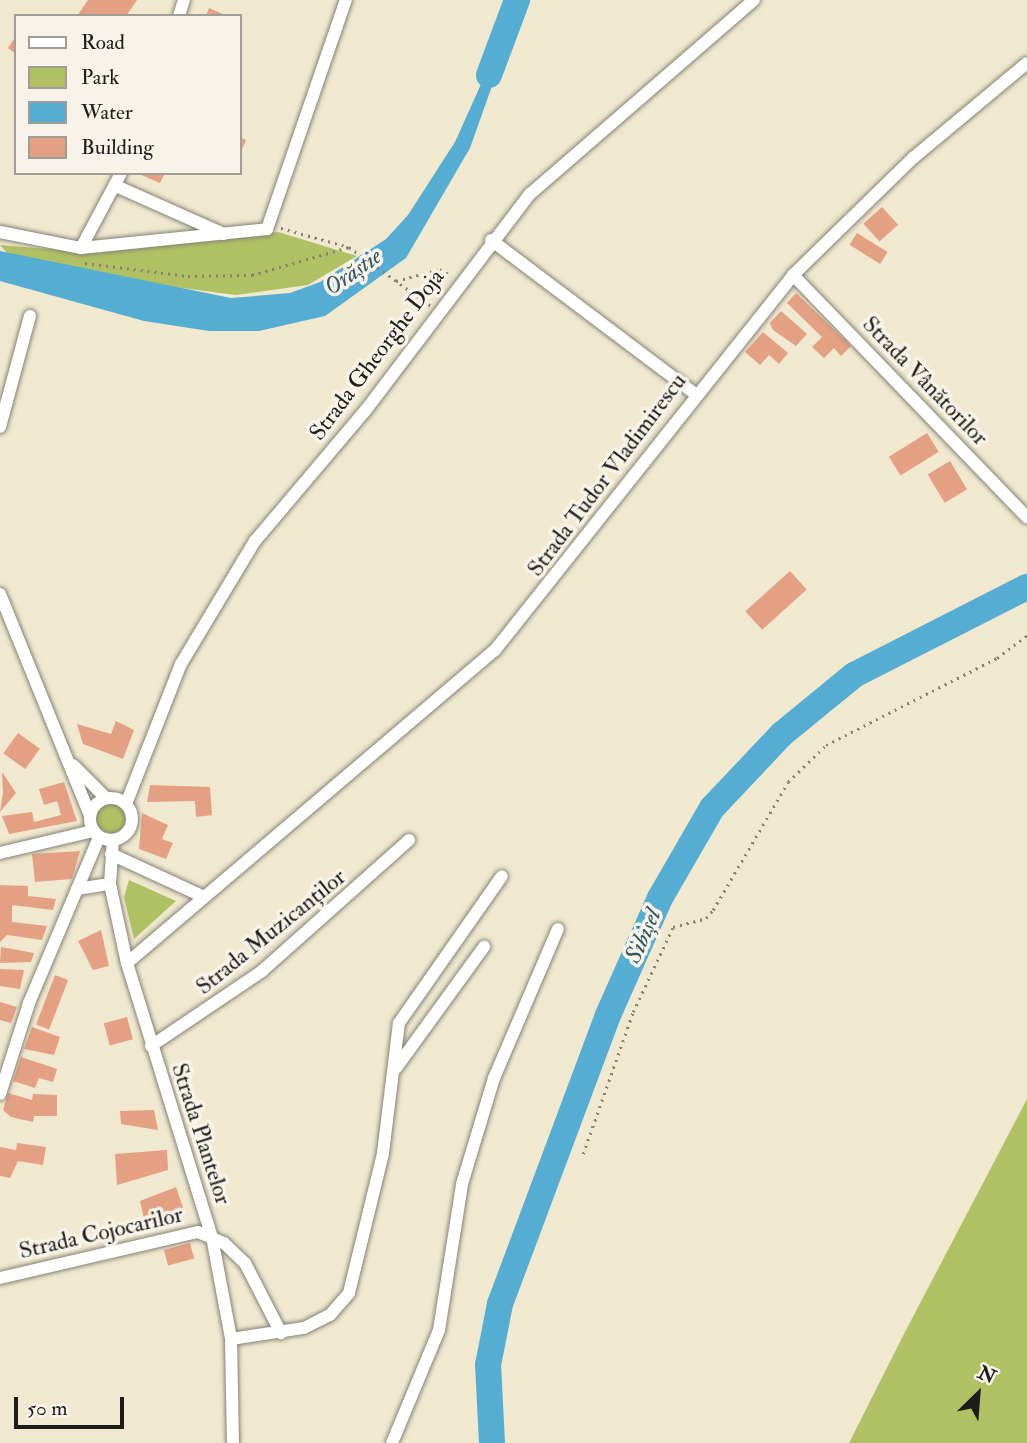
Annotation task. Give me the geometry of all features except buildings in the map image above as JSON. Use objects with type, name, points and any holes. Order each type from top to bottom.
[{"type":"street","points":[[0,232],[80,248],[267,229],[346,0]]},
{"type":"street","name":"Strada Gheorghe Doja","points":[[126,804],[181,664],[234,570],[439,312],[491,240],[593,135],[754,0]]},
{"type":"street","name":"Strada Tudor Vladimirescu","points":[[127,963],[495,650],[695,394],[793,275],[912,158],[1027,63]]},
{"type":"street","points":[[80,248],[119,179],[224,234]]},
{"type":"street","points":[[491,240],[695,394]]},
{"type":"street","name":"Strada Vânătorilor","points":[[793,275],[1027,517]]},
{"type":"street","points":[[0,428],[30,316]]},
{"type":"street","points":[[0,594],[70,762],[96,834],[0,1094]]},
{"type":"street","points":[[0,853],[96,834],[113,840],[130,829],[126,804],[106,799],[70,762]]},
{"type":"street","points":[[90,816],[106,799]]},
{"type":"street","name":"Strada Plantelor","points":[[113,840],[110,884],[127,963],[212,1237],[231,1339],[233,1443]]},
{"type":"street","name":"Strada Muzicanților","points":[[151,1046],[262,971],[409,840]]},
{"type":"street","points":[[111,854],[204,897]]},
{"type":"street","points":[[231,1339],[281,1333],[317,1323],[349,1293],[383,1153],[404,1014],[502,876]]},
{"type":"street","points":[[77,889],[110,884]]},
{"type":"street","points":[[392,1443],[439,1331],[460,1194],[494,1078],[558,929]]},
{"type":"street","points":[[393,1075],[408,1044],[484,947]]},
{"type":"street","name":"Strada Cojocarilor","points":[[0,1278],[186,1231],[212,1237]]},
{"type":"street","points":[[212,1237],[245,1263],[281,1333]]},
{"type":"path","points":[[267,229],[289,227],[349,247],[439,312]]},
{"type":"path","points":[[76,261],[188,276],[252,275],[349,247]]},
{"type":"path","points":[[394,279],[440,269],[460,281]]},
{"type":"path","points":[[583,1154],[633,1012],[673,927],[706,918],[713,910],[788,782],[826,745],[986,664],[1027,635]]},
{"type":"green space","points":[[278,232],[357,256],[308,285],[236,295],[73,274],[8,254],[0,245],[97,253]]},
{"type":"green space","points":[[111,803],[121,808],[126,818],[121,828],[111,833],[101,828],[96,818],[101,808]]},
{"type":"green space","points":[[129,880],[176,901],[134,939],[124,897]]},
{"type":"green space","points":[[1027,1099],[1027,1443],[849,1443],[905,1332]]},
{"type":"water","points":[[500,42],[505,44],[503,55],[470,148],[406,258],[325,316],[259,331],[209,331],[144,321],[0,281],[0,251],[231,298],[290,293],[320,282],[386,239],[408,215],[455,142]]},
{"type":"waterway","name":"Orăștie","points":[[489,75],[517,0]]},
{"type":"waterway","name":"Sibișel","points":[[492,1443],[488,1365],[500,1304],[608,1015],[660,898],[712,808],[782,734],[854,675],[1027,587]]}]
